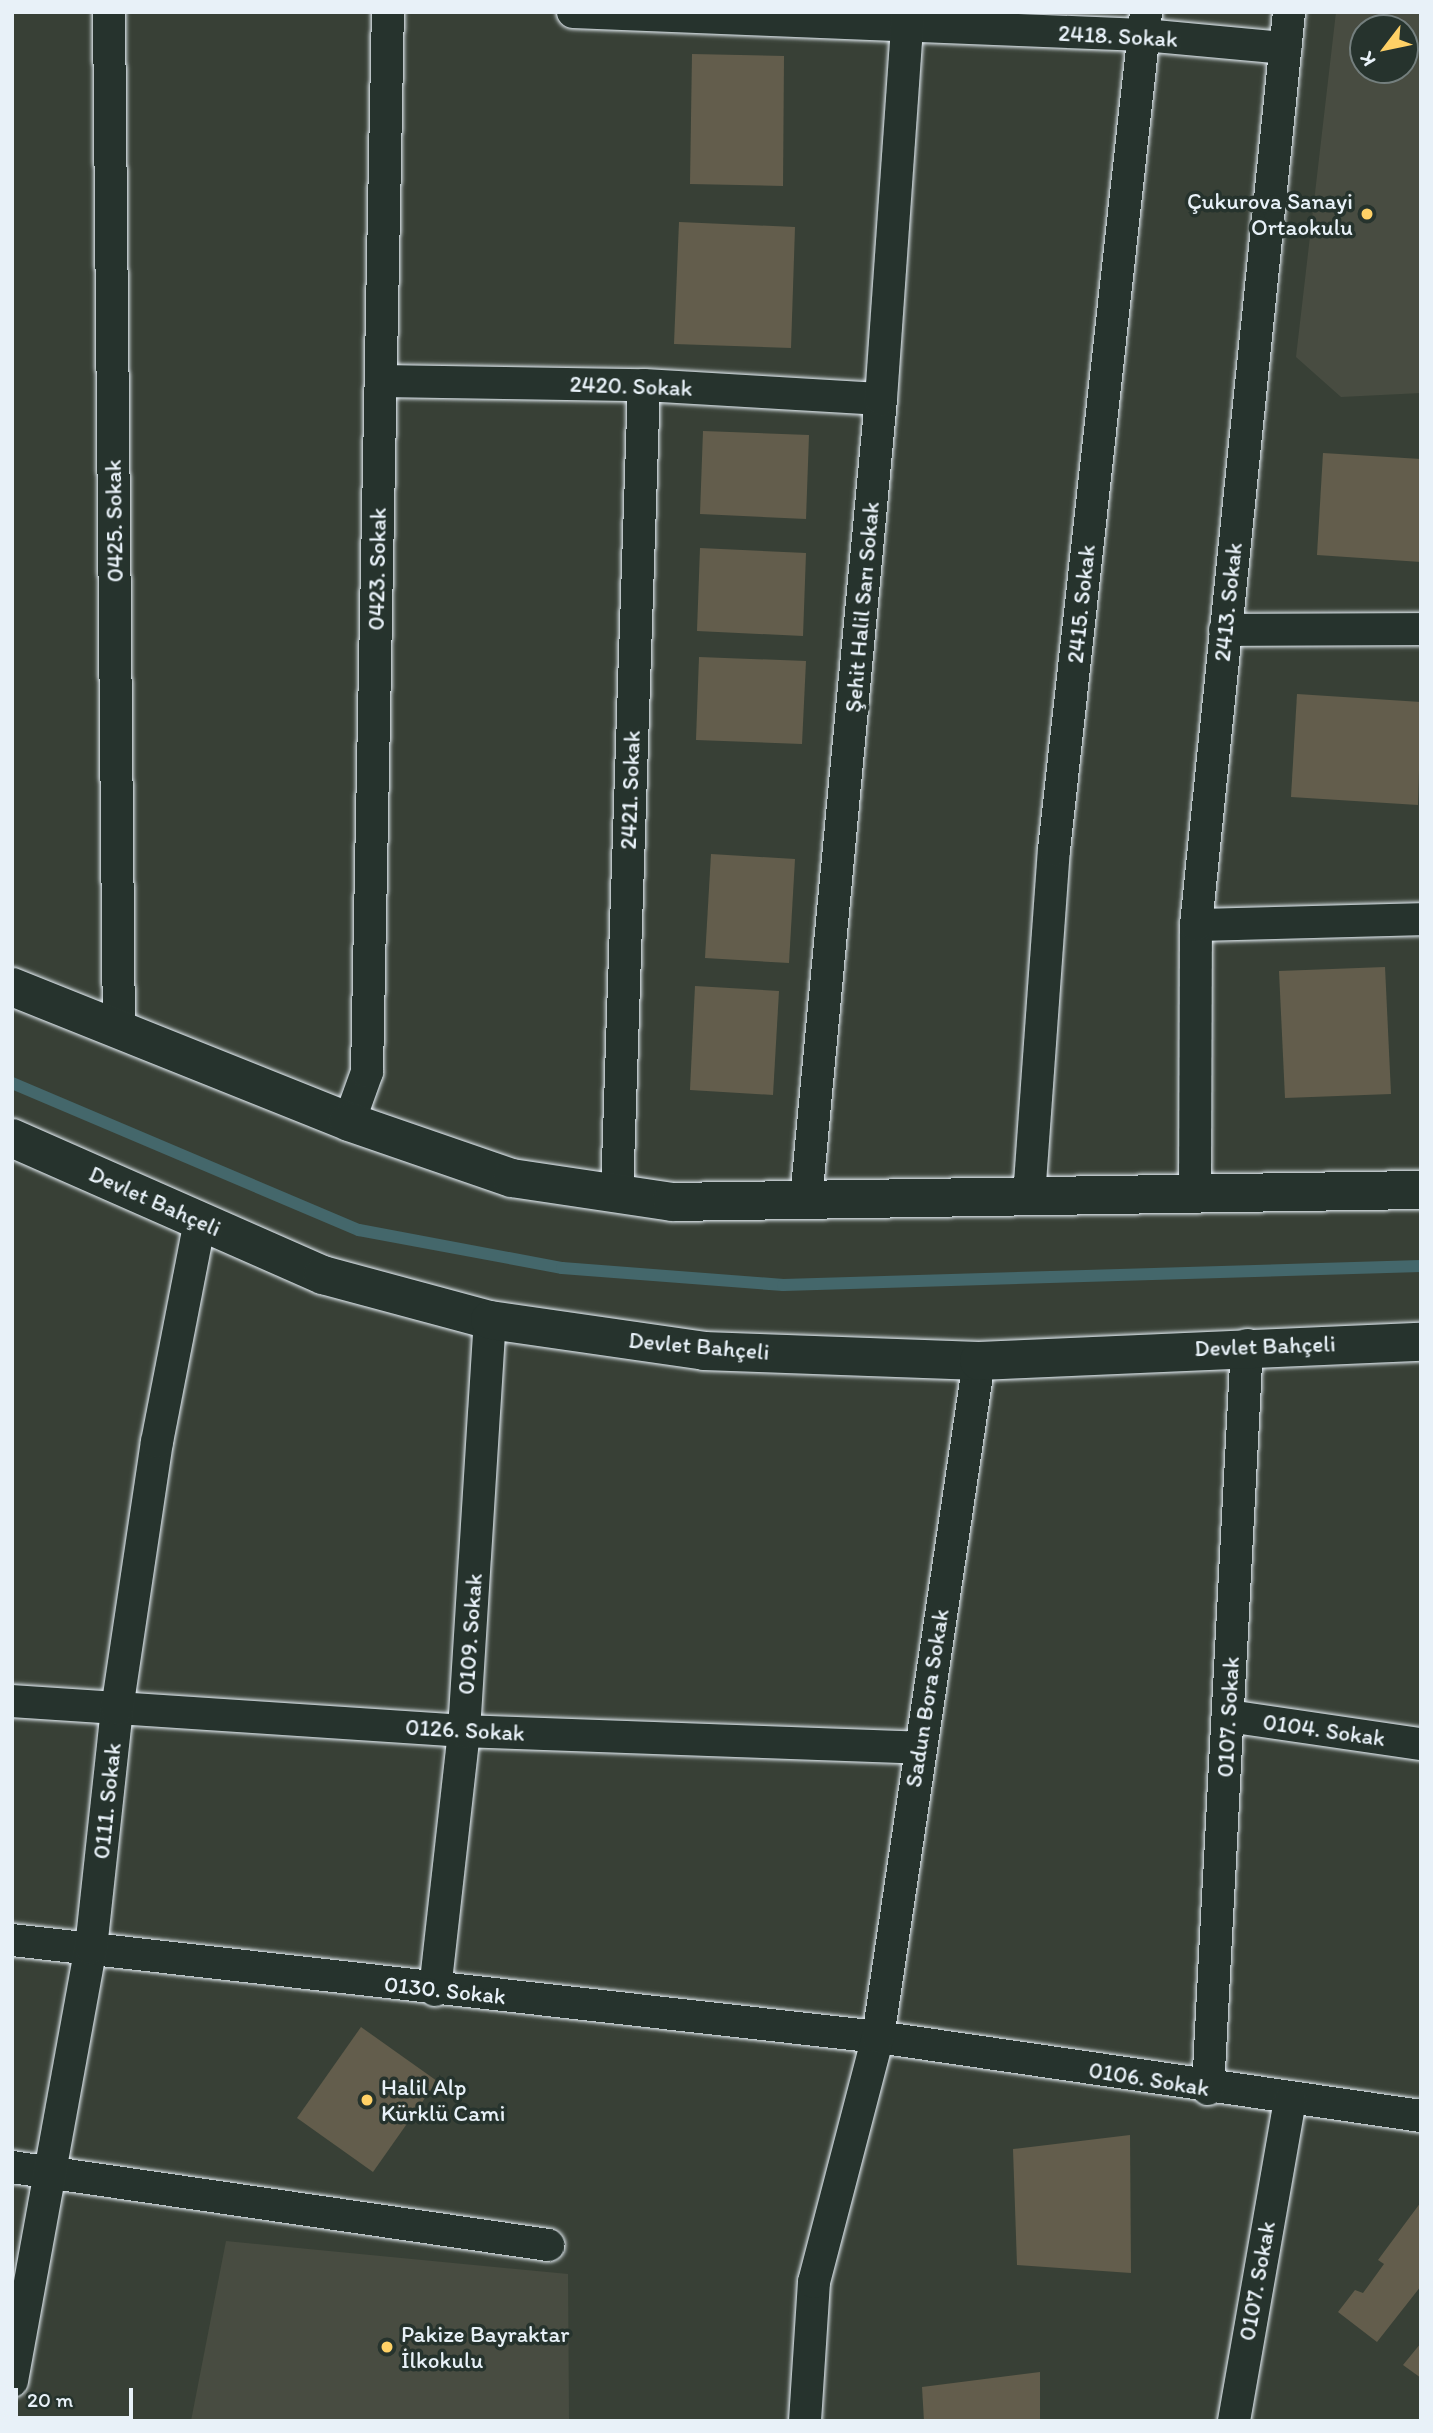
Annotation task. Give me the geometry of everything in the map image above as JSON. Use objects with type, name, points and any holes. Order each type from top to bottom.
[{"type":"street","name":"0425. Sokak","points":[[109,12],[119,1030]]},
{"type":"street","name":"0423. Sokak","points":[[349,1122],[367,1072],[388,12]]},
{"type":"street","name":"2418. Sokak","points":[[573,12],[1145,24],[1285,47]]},
{"type":"street","name":"2413. Sokak","points":[[1195,1194],[1196,925],[1289,12]]},
{"type":"street","name":"Şehit Halil Sarı Sokak","points":[[806,1200],[881,399],[907,20]]},
{"type":"street","name":"2415. Sokak","points":[[1029,1197],[1054,850],[1145,24]]},
{"type":"street","name":"2420. Sokak","points":[[381,381],[643,385],[881,399]]},
{"type":"street","name":"2421. Sokak","points":[[617,1194],[643,385]]},
{"type":"street","points":[[1225,630],[1421,629]]},
{"type":"street","points":[[1196,925],[1421,919]]},
{"type":"street","points":[[12,987],[349,1122],[512,1178],[672,1202],[1421,1190]]},
{"type":"street","name":"Devlet Bahçeli","points":[[12,1138],[323,1275],[490,1320],[704,1351],[979,1361],[1247,1345],[1421,1342]]},
{"type":"street","name":"0111. Sokak","points":[[12,2381],[92,1948],[117,1709],[157,1442],[200,1221]]},
{"type":"street","name":"0109. Sokak","points":[[435,1990],[464,1731],[490,1320]]},
{"type":"street","name":"0107. Sokak","points":[[1208,2089],[1247,1345]]},
{"type":"street","name":"Sadun Bora Sokak","points":[[805,2421],[814,2281],[878,2037],[919,1748],[979,1361]]},
{"type":"street","name":"0126. Sokak","points":[[12,1701],[464,1731],[919,1748]]},
{"type":"street","name":"0104. Sokak","points":[[1228,1716],[1421,1744]]},
{"type":"street","name":"0130. Sokak","points":[[12,1940],[435,1990],[878,2037]]},
{"type":"street","name":"0106. Sokak","points":[[878,2037],[1208,2089],[1421,2116]]},
{"type":"street","name":"0107. Sokak","points":[[1234,2421],[1290,2100]]},
{"type":"street","points":[[12,2167],[548,2245]]},
{"type":"shaded area","name":"Çukurova Sanayi Ortaokulu","points":[[1336,12],[1421,12],[1421,393],[1341,397],[1296,357]]},
{"type":"shaded area","name":"Pakize Bayraktar İlkokulu","points":[[226,2241],[568,2274],[569,2421],[191,2421]]},
{"type":"building","points":[[692,54],[784,56],[783,186],[690,184]]},
{"type":"building","points":[[679,222],[795,227],[791,348],[674,344]]},
{"type":"building","points":[[703,431],[809,435],[806,519],[700,514]]},
{"type":"building","points":[[1323,453],[1421,459],[1421,562],[1317,555]]},
{"type":"building","points":[[700,548],[806,553],[803,636],[697,631]]},
{"type":"building","points":[[699,657],[806,661],[802,744],[696,740]]},
{"type":"building","points":[[1297,694],[1421,702],[1418,805],[1291,797]]},
{"type":"building","points":[[711,854],[795,859],[789,963],[705,958]]},
{"type":"building","points":[[1385,967],[1391,1094],[1285,1098],[1279,971]]},
{"type":"building","points":[[695,986],[779,991],[773,1095],[690,1090]]},
{"type":"building","name":"Halil Alp Kürklü Cami","points":[[361,2027],[437,2081],[373,2172],[297,2118]]},
{"type":"building","points":[[1130,2135],[1131,2273],[1017,2265],[1013,2149]]},
{"type":"building","points":[[1421,2202],[1421,2286],[1377,2342],[1338,2312],[1355,2290],[1363,2293],[1384,2264],[1378,2260]]},
{"type":"building","points":[[1421,2343],[1421,2378],[1403,2365]]},
{"type":"building","points":[[1040,2372],[1040,2421],[924,2421],[922,2387]]},
{"type":"waterway","points":[[12,1083],[359,1230],[562,1268],[783,1285],[1421,1266]]},
{"type":"place","name":"Çukurova Sanayi Ortaokulu","points":[[1367,214]]},
{"type":"place","name":"Halil Alp Kürklü Cami","points":[[367,2100]]},
{"type":"place","name":"Pakize Bayraktar İlkokulu","points":[[387,2347]]}]
